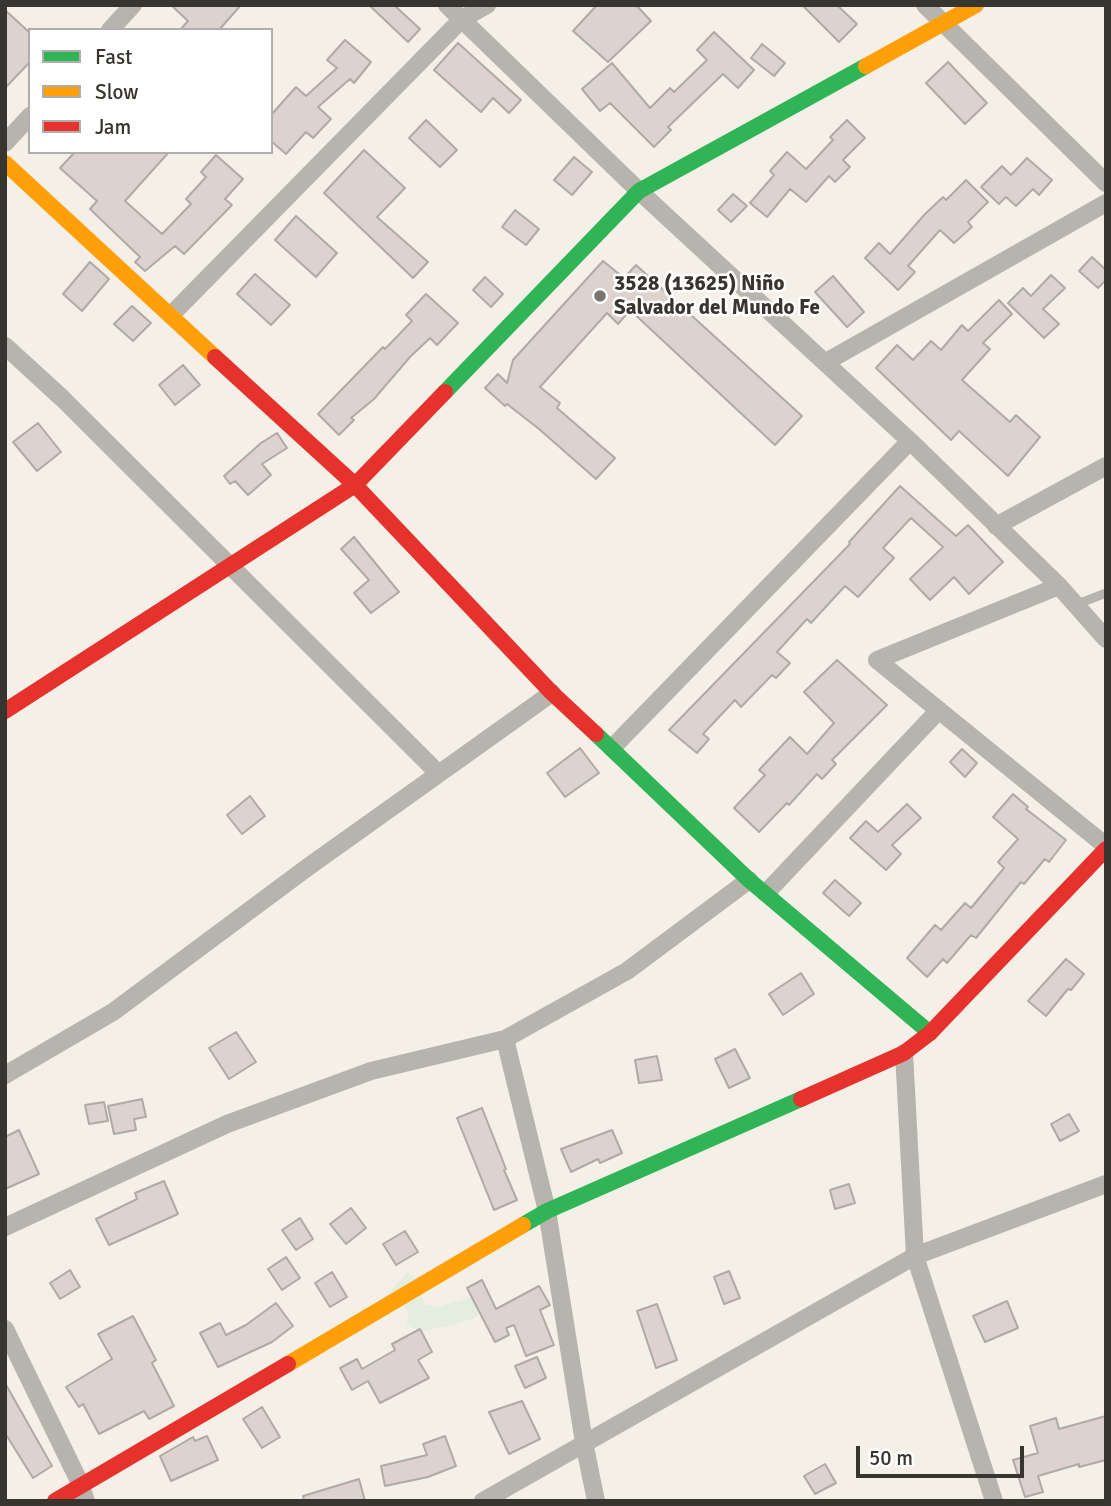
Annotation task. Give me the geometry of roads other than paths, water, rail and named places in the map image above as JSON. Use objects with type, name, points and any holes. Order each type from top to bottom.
[{"type":"street","points":[[112,28],[133,5]]},
{"type":"street","points":[[447,5],[639,191],[910,441],[1059,586],[1106,639]]},
{"type":"street","points":[[171,315],[462,19],[487,5]]},
{"type":"street","points":[[925,5],[1106,183]]},
{"type":"street","points":[[5,711],[355,485],[639,191],[976,5]]},
{"type":"street","points":[[5,142],[28,118]]},
{"type":"street","points":[[5,163],[355,485],[552,693],[749,880],[930,1033]]},
{"type":"street","points":[[826,362],[1106,203]]},
{"type":"street","points":[[5,346],[63,399],[438,774]]},
{"type":"street","points":[[612,748],[910,441]]},
{"type":"street","points":[[996,526],[1106,466]]},
{"type":"street","points":[[55,1501],[83,1494],[547,1211],[904,1053],[930,1033],[1106,847],[877,660],[1059,586]]},
{"type":"street","points":[[5,1075],[113,1012],[552,693]]},
{"type":"street","points":[[766,892],[939,710]]},
{"type":"street","points":[[5,1227],[240,1119],[371,1071],[505,1039],[627,971],[749,880]]},
{"type":"street","points":[[505,1039],[547,1211],[596,1501]]},
{"type":"street","points":[[904,1053],[915,1256],[994,1501]]},
{"type":"street","points":[[482,1501],[915,1256],[1106,1184]]},
{"type":"street","points":[[5,1329],[83,1494]]},
{"type":"lane","points":[[1075,605],[1106,593]]},
{"type":"place","name":"3528 (13625) Niño Salvador del Mundo Fe","points":[[600,296]]}]
